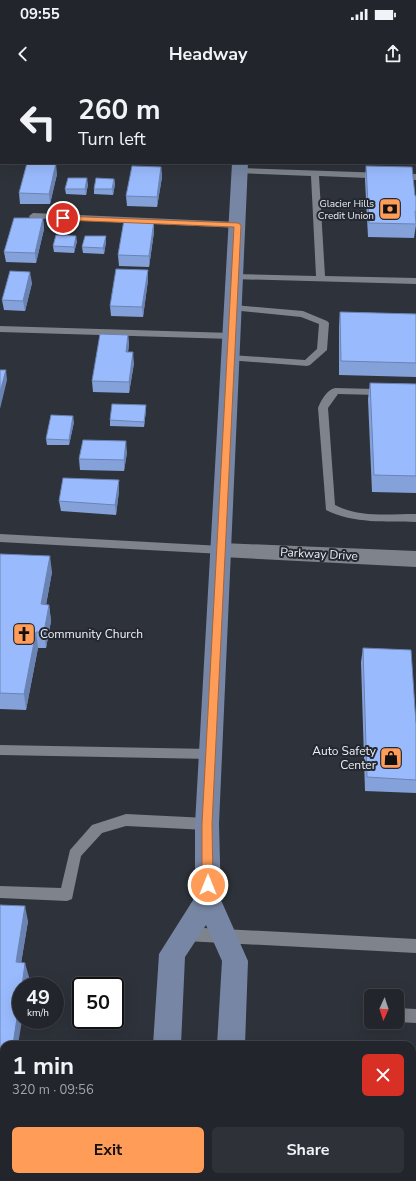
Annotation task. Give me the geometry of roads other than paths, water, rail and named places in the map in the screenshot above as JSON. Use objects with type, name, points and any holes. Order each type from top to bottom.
[{"type":"main road","points":[[231,1041],[235,961],[208,900],[207,824],[234,308],[239,167]]},
{"type":"main road","points":[[167,1041],[172,954],[208,900]]},
{"type":"street","name":"Parkway Drive","points":[[222,550],[416,558]]},
{"type":"lane","points":[[239,167],[315,174],[416,177]]},
{"type":"lane","points":[[315,174],[321,279]]},
{"type":"lane","points":[[33,216],[238,225]]},
{"type":"lane","points":[[235,277],[416,281]]},
{"type":"lane","points":[[231,358],[307,364],[322,350],[324,323],[303,314],[234,308]]},
{"type":"lane","points":[[0,328],[232,336]]},
{"type":"lane","points":[[416,392],[334,391],[326,401],[323,408],[330,507],[338,512],[350,515],[416,518]]},
{"type":"lane","points":[[0,538],[222,550]]},
{"type":"lane","points":[[0,750],[211,754]]},
{"type":"lane","points":[[0,892],[67,895],[75,854],[97,829],[126,820],[207,824]]},
{"type":"lane","points":[[185,934],[416,946]]},
{"type":"lane","points":[[404,1015],[416,1016]]},
{"type":"place","name":"Glacier Hills Credit Union","points":[[390,209]]},
{"type":"place","name":"Community Church","points":[[24,634]]},
{"type":"place","name":"Auto Safety Center","points":[[391,758]]}]
